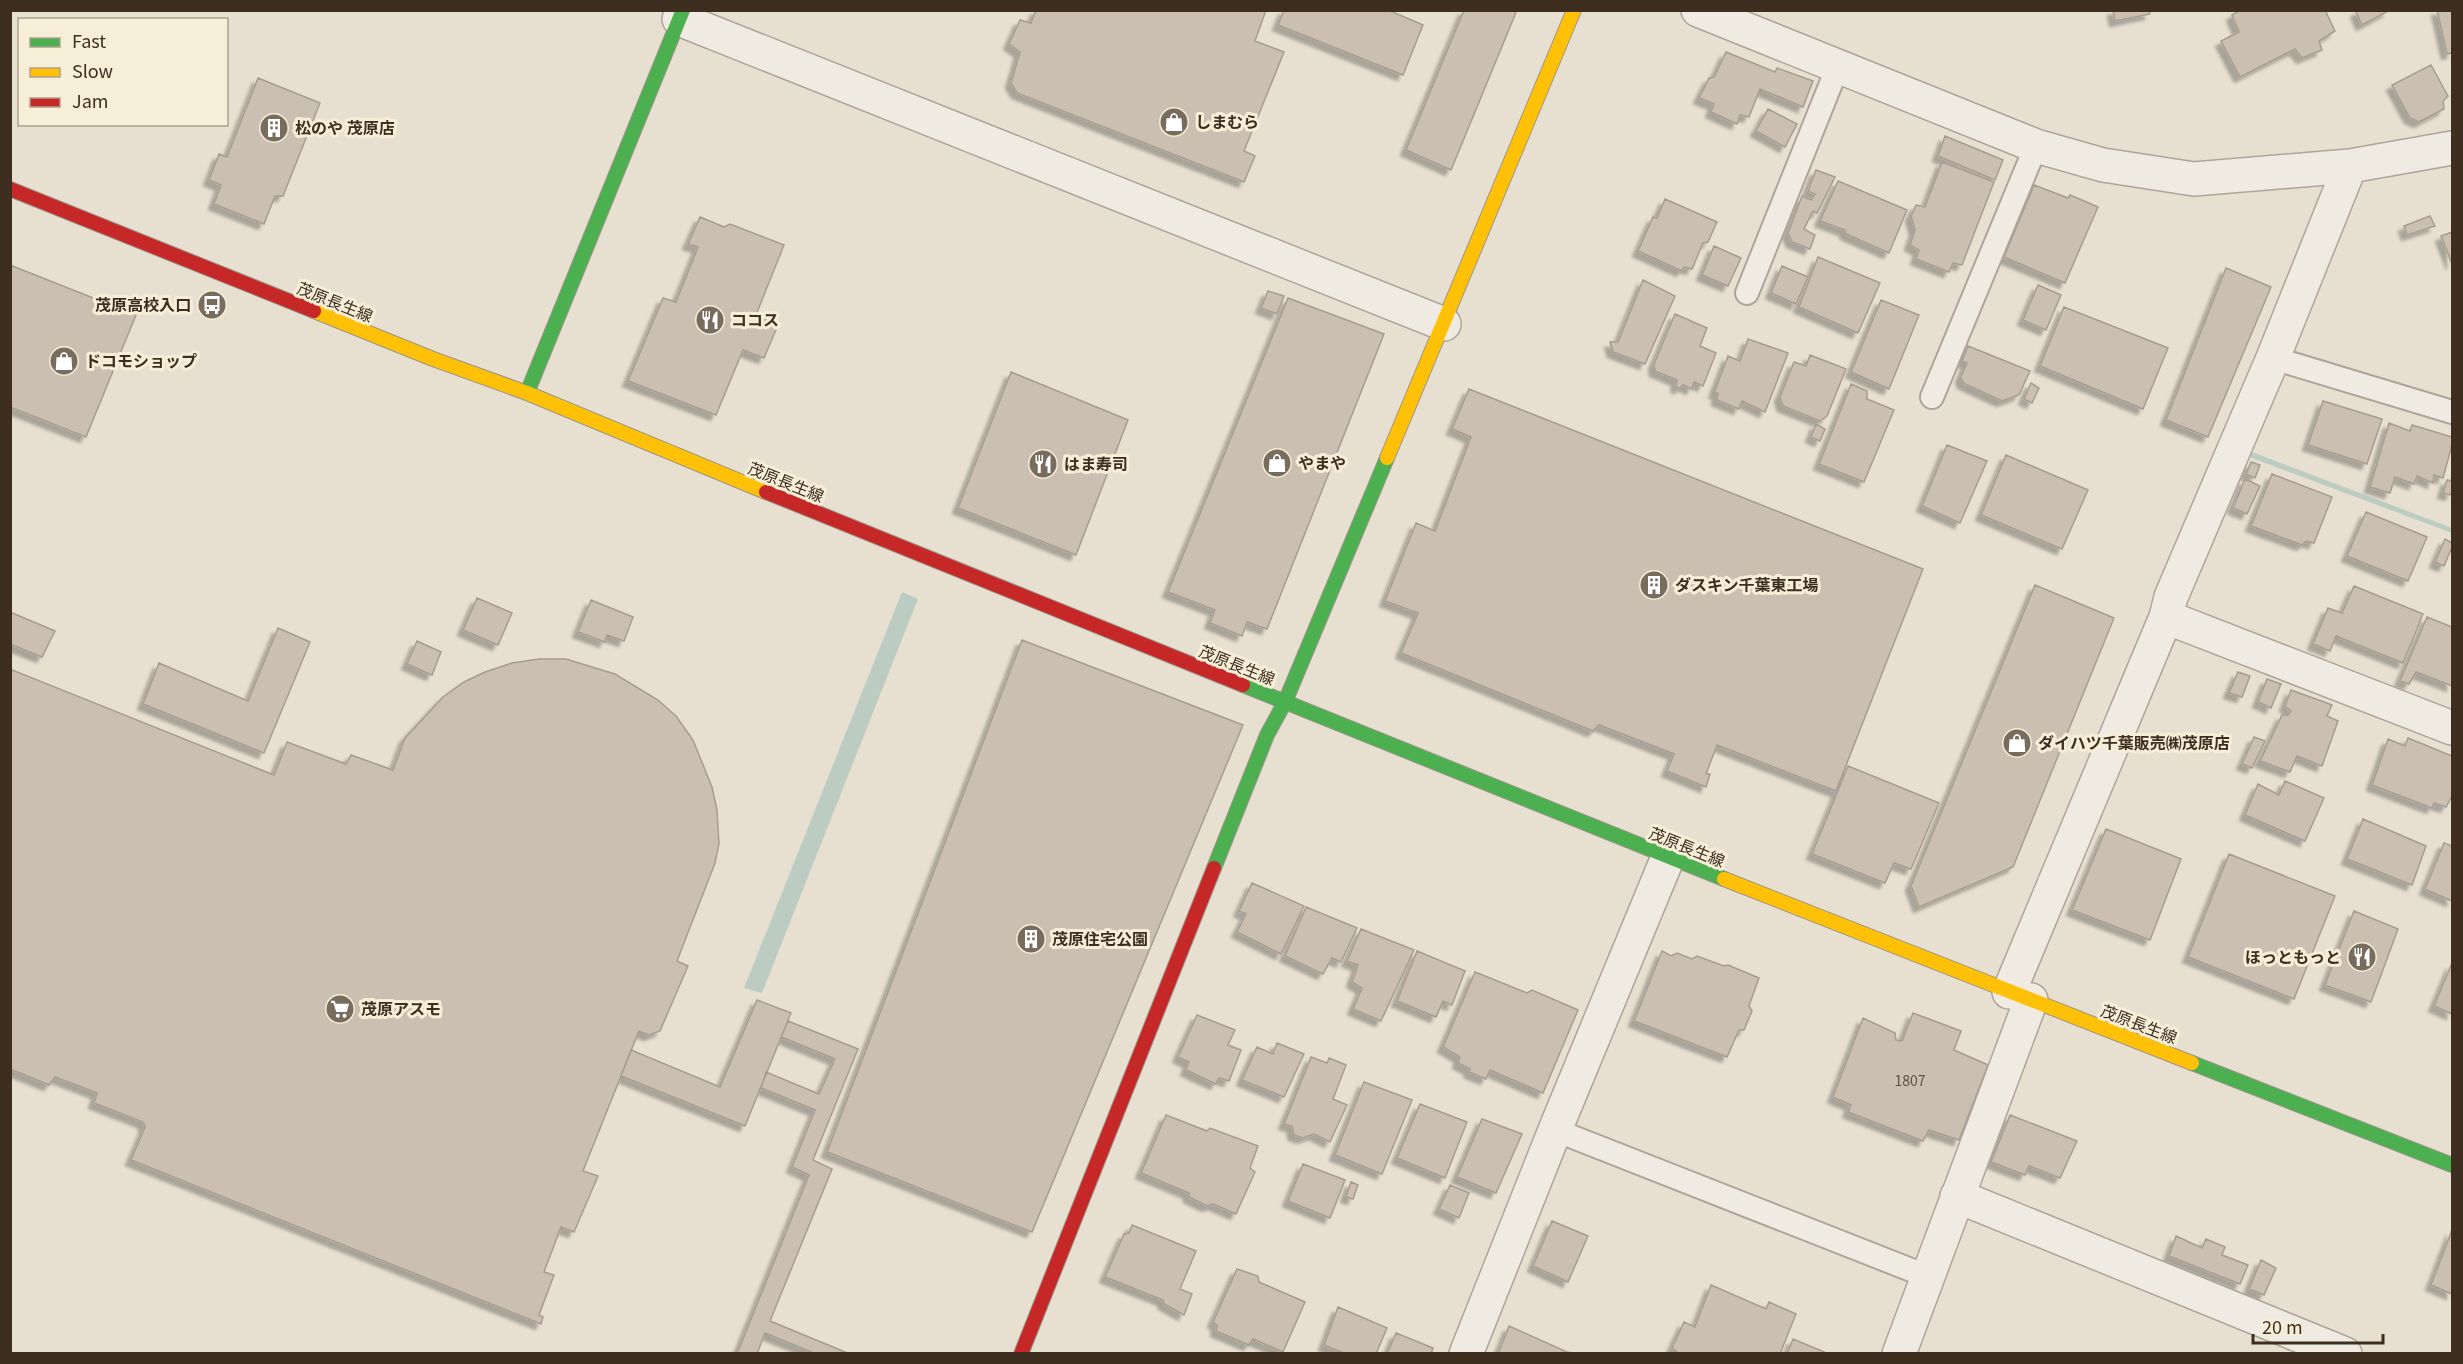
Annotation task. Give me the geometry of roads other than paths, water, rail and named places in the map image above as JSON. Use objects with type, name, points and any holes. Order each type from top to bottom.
[{"type":"main road","points":[[1021,1353],[1267,735],[1285,702],[1574,10]]},
{"type":"main road","points":[[527,393],[681,15]]},
{"type":"main road","name":"茂原長生線","points":[[10,189],[433,359],[527,393],[1668,857],[2452,1165]]},
{"type":"street","points":[[1698,10],[2036,146],[2103,165],[2194,179],[2350,166],[2452,148]]},
{"type":"street","points":[[681,15],[1444,324]]},
{"type":"street","points":[[1899,1353],[1929,1277],[1957,1196],[2020,996],[2166,617],[2171,597],[2273,358],[2350,166]]},
{"type":"street","points":[[2166,617],[2452,729]]},
{"type":"street","points":[[1466,1353],[1668,857]]},
{"type":"street","points":[[1957,1196],[2345,1353]]},
{"type":"lane","points":[[1747,293],[1838,66]]},
{"type":"lane","points":[[1932,398],[2036,146]]},
{"type":"lane","points":[[2273,358],[2452,412]]},
{"type":"lane","points":[[1555,1130],[1929,1277]]},
{"type":"place","name":"しまむら","points":[[1174,122]]},
{"type":"place","name":"松のや 茂原店","points":[[274,128]]},
{"type":"place","name":"茂原高校入口","points":[[212,305]]},
{"type":"place","name":"ココス","points":[[710,320]]},
{"type":"place","name":"ドコモショップ","points":[[64,361]]},
{"type":"place","name":"やまや","points":[[1277,463]]},
{"type":"place","name":"はま寿司","points":[[1043,464]]},
{"type":"place","name":"ダスキン千葉東工場","points":[[1654,585]]},
{"type":"place","name":"ダイハツ千葉販売㈱茂原店","points":[[2017,743]]},
{"type":"place","name":"茂原住宅公園","points":[[1031,939]]},
{"type":"place","name":"ほっともっと","points":[[2362,957]]},
{"type":"place","name":"茂原アスモ","points":[[340,1009]]}]
